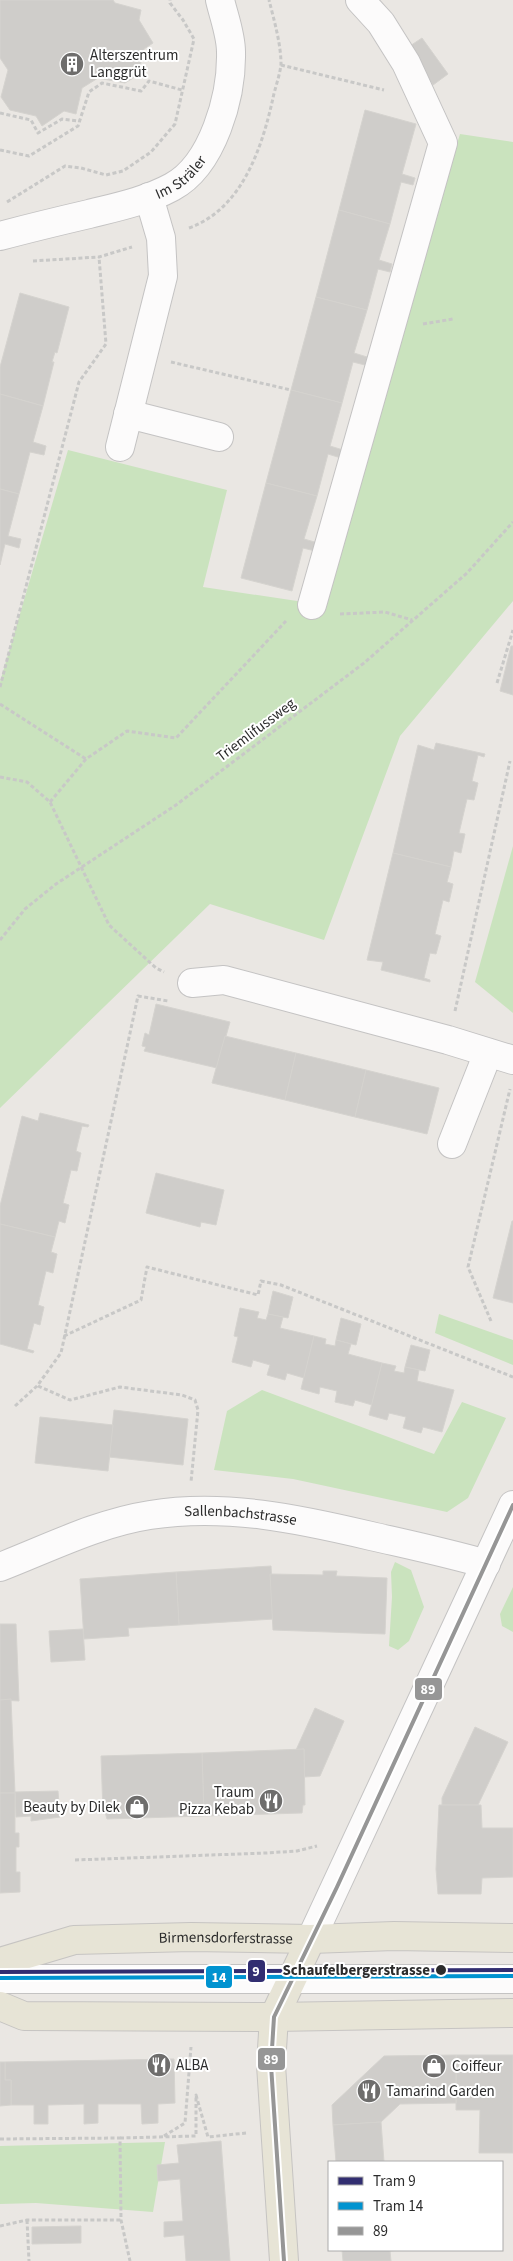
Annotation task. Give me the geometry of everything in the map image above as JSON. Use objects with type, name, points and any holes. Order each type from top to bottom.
[{"type":"main road","name":"Birmensdorferstrasse","points":[[0,1962],[74,1940],[191,1937],[311,1939],[394,1936],[513,1938]]},
{"type":"main road","points":[[284,2261],[270,2065],[274,2017],[311,1939]]},
{"type":"main road","points":[[0,2006],[24,2016],[274,2017],[513,2013]]},
{"type":"street","name":"Im Sträler","points":[[0,236],[149,197],[174,186],[200,162],[213,139],[222,116],[229,84],[231,51],[220,0]]},
{"type":"street","points":[[312,605],[443,143],[406,63],[381,23],[360,0]]},
{"type":"street","points":[[120,447],[163,276],[161,238],[149,197]]},
{"type":"street","points":[[128,414],[219,437]]},
{"type":"street","points":[[192,983],[224,980],[448,1040],[500,1056],[452,1144]]},
{"type":"street","points":[[311,1939],[513,1505]]},
{"type":"street","name":"Sallenbachstrasse","points":[[0,1567],[89,1531],[149,1515],[188,1510],[227,1510],[303,1520],[486,1564]]},
{"type":"street","points":[[0,1979],[513,1979]]},
{"type":"path","points":[[0,206],[65,166],[106,175],[123,171],[151,152],[175,124],[194,39],[170,3],[170,0]]},
{"type":"path","points":[[182,231],[198,225],[228,203],[248,175],[267,126],[281,64],[270,0]]},
{"type":"path","points":[[281,64],[423,99]]},
{"type":"path","points":[[0,150],[29,156],[78,126],[88,92],[102,83],[141,91],[149,81],[182,90]]},
{"type":"path","points":[[0,113],[31,120],[38,133],[62,119],[79,122]]},
{"type":"path","points":[[24,261],[99,257],[136,246]]},
{"type":"path","points":[[0,687],[79,382],[106,344],[99,257]]},
{"type":"path","points":[[106,344],[142,355],[291,390]]},
{"type":"path","name":"Triemlifussweg","points":[[0,940],[25,908],[56,884],[176,805],[364,663],[467,574],[513,522]]},
{"type":"path","points":[[50,802],[86,759],[127,731],[176,738],[301,606],[312,605],[342,614],[385,612],[413,620]]},
{"type":"path","points":[[497,684],[513,630]]},
{"type":"path","points":[[0,704],[86,759]]},
{"type":"path","points":[[448,1040],[510,761]]},
{"type":"path","points":[[0,778],[27,782],[50,802],[109,925],[156,968],[192,983],[186,1003],[138,996],[61,1353],[38,1386],[15,1406]]},
{"type":"path","points":[[491,1321],[468,1267],[511,1088]]},
{"type":"path","points":[[64,1336],[141,1300],[147,1267],[258,1295],[261,1281],[281,1285],[513,1377]]},
{"type":"path","points":[[38,1386],[70,1400],[120,1387],[182,1395],[195,1400],[198,1410],[188,1510]]},
{"type":"path","points":[[75,1860],[266,1854],[297,1851],[318,1846]]},
{"type":"path","points":[[162,2136],[185,2123],[192,2046]]},
{"type":"path","points":[[0,2139],[196,2136],[196,2095],[208,2137],[251,2132]]},
{"type":"path","points":[[120,2138],[121,2220],[130,2261]]},
{"type":"path","points":[[0,2226],[26,2220],[121,2220]]},
{"type":"path","points":[[26,2220],[29,2261]]},
{"type":"green space","points":[[460,134],[513,142],[513,601],[400,736],[324,940],[210,904],[0,1108],[0,682],[68,450],[227,490],[203,587],[317,604]]},
{"type":"green space","points":[[513,846],[513,1013],[475,982]]},
{"type":"green space","points":[[439,1314],[513,1340],[513,1365],[435,1333]]},
{"type":"green space","points":[[262,1390],[434,1454],[462,1402],[506,1418],[468,1498],[447,1512],[293,1479],[214,1470],[227,1411]]},
{"type":"green space","points":[[395,1562],[411,1570],[424,1607],[409,1641],[398,1650],[389,1646],[392,1597],[391,1572]]},
{"type":"green space","points":[[513,1587],[513,1632],[502,1626],[500,1614]]},
{"type":"green space","points":[[165,2142],[153,2212],[36,2203],[0,2204],[0,2146]]},
{"type":"building","name":"Alterszentrum Langgrüt","points":[[0,0],[113,0],[115,3],[141,10],[139,20],[153,43],[144,49],[138,75],[125,83],[98,78],[82,88],[76,114],[64,111],[42,126],[36,116],[10,110],[1,97],[8,70],[0,58]]},
{"type":"building","points":[[422,38],[448,74],[433,85],[407,48]]},
{"type":"building","points":[[365,110],[416,124],[402,174],[415,178],[413,185],[401,182],[390,224],[339,210]]},
{"type":"building","points":[[339,210],[390,224],[379,260],[392,264],[390,272],[378,269],[367,310],[316,297]]},
{"type":"building","points":[[20,293],[69,307],[57,353],[55,352],[52,362],[54,362],[43,406],[0,394],[0,367]]},
{"type":"building","points":[[316,297],[367,310],[354,353],[367,357],[365,365],[353,362],[342,403],[291,390]]},
{"type":"building","points":[[291,390],[342,403],[330,446],[343,450],[341,458],[328,454],[317,496],[266,483]]},
{"type":"building","points":[[0,394],[43,406],[33,442],[46,446],[44,455],[30,452],[19,494],[0,489]]},
{"type":"building","points":[[266,483],[317,496],[304,539],[318,543],[315,551],[303,548],[292,591],[241,578]]},
{"type":"building","points":[[0,489],[19,494],[8,536],[21,539],[19,548],[5,544],[0,565]]},
{"type":"building","points":[[511,646],[513,646],[513,695],[500,691]]},
{"type":"building","points":[[436,743],[485,754],[484,757],[478,755],[472,781],[478,783],[474,800],[467,799],[459,833],[465,834],[461,853],[454,851],[451,867],[393,853],[418,745],[434,750]]},
{"type":"building","points":[[393,853],[451,867],[447,882],[453,884],[449,902],[443,900],[435,934],[441,936],[436,954],[430,953],[424,978],[430,980],[430,982],[381,970],[383,962],[367,960]]},
{"type":"building","points":[[156,1004],[230,1022],[217,1068],[144,1051],[146,1047],[142,1046],[145,1033],[149,1035]]},
{"type":"building","points":[[225,1036],[296,1053],[285,1100],[212,1083]]},
{"type":"building","points":[[296,1053],[366,1070],[355,1117],[285,1100]]},
{"type":"building","points":[[366,1070],[439,1088],[427,1134],[355,1117]]},
{"type":"building","points":[[40,1113],[89,1125],[88,1127],[82,1126],[76,1151],[81,1153],[77,1171],[71,1170],[63,1203],[69,1205],[65,1223],[59,1221],[55,1237],[0,1224],[0,1206],[22,1116],[38,1121]]},
{"type":"building","points":[[156,1173],[224,1190],[216,1225],[201,1222],[200,1227],[146,1213]]},
{"type":"building","points":[[513,1221],[513,1303],[493,1298]]},
{"type":"building","points":[[0,1224],[55,1237],[51,1252],[57,1254],[53,1273],[46,1271],[38,1305],[44,1307],[40,1325],[34,1323],[27,1349],[34,1351],[33,1353],[0,1344]]},
{"type":"building","points":[[273,1291],[293,1297],[288,1318],[268,1314]]},
{"type":"building","points":[[240,1308],[259,1312],[257,1318],[266,1320],[268,1314],[283,1317],[280,1328],[314,1336],[304,1378],[287,1373],[285,1380],[267,1375],[270,1365],[253,1360],[251,1367],[232,1362],[238,1337],[234,1336]]},
{"type":"building","points":[[341,1318],[361,1324],[356,1345],[336,1340]]},
{"type":"building","points":[[314,1336],[326,1339],[325,1344],[335,1346],[336,1340],[351,1344],[348,1354],[382,1363],[372,1405],[355,1400],[353,1406],[335,1402],[337,1391],[320,1387],[319,1394],[301,1389]]},
{"type":"building","points":[[411,1345],[430,1350],[425,1371],[405,1367]]},
{"type":"building","points":[[382,1363],[396,1366],[394,1371],[404,1373],[405,1367],[419,1370],[417,1381],[454,1390],[442,1432],[423,1427],[421,1433],[403,1428],[406,1417],[389,1413],[387,1420],[369,1415]]},
{"type":"building","points":[[114,1410],[188,1419],[183,1465],[109,1457]]},
{"type":"building","points":[[40,1417],[113,1425],[108,1471],[35,1463]]},
{"type":"building","points":[[271,1566],[274,1619],[179,1625],[176,1572]]},
{"type":"building","points":[[323,1571],[337,1571],[336,1576],[387,1578],[385,1634],[273,1630],[270,1574],[323,1575]]},
{"type":"building","points":[[176,1572],[179,1625],[128,1628],[129,1636],[84,1639],[80,1579]]},
{"type":"building","points":[[0,1624],[16,1624],[19,1701],[0,1700]]},
{"type":"building","points":[[83,1629],[85,1660],[51,1662],[49,1631]]},
{"type":"building","points":[[11,1699],[15,1793],[0,1793],[0,1700]]},
{"type":"building","points":[[315,1708],[344,1721],[320,1776],[304,1777],[304,1749],[296,1750]]},
{"type":"building","points":[[475,1727],[508,1742],[478,1805],[442,1805],[442,1798]]},
{"type":"building","points":[[304,1749],[305,1805],[303,1805],[302,1813],[204,1816],[202,1753]]},
{"type":"building","points":[[202,1753],[204,1816],[107,1819],[105,1812],[103,1812],[101,1756]]},
{"type":"building","points":[[58,1791],[60,1817],[31,1821],[31,1816],[16,1817],[15,1792]]},
{"type":"building","points":[[0,1793],[15,1793],[15,1833],[19,1833],[19,1847],[16,1847],[16,1872],[20,1872],[20,1892],[0,1893]]},
{"type":"building","points":[[439,1805],[481,1805],[482,1828],[513,1828],[513,1877],[482,1878],[481,1894],[438,1894],[436,1869]]},
{"type":"building","points":[[456,2055],[513,2055],[513,2153],[479,2153],[480,2110],[456,2110]]},
{"type":"building","points":[[456,2055],[456,2103],[400,2104],[381,2122],[333,2125],[332,2105],[384,2056]]},
{"type":"building","points":[[174,2059],[175,2103],[158,2104],[158,2123],[142,2124],[141,2104],[98,2104],[98,2123],[84,2124],[84,2104],[48,2105],[48,2124],[34,2124],[34,2105],[11,2105],[11,2080],[5,2080],[5,2062]]},
{"type":"building","points":[[0,2062],[5,2062],[5,2080],[11,2080],[11,2105],[0,2106]]},
{"type":"building","points":[[381,2122],[384,2161],[336,2161],[333,2125]]},
{"type":"building","points":[[221,2141],[230,2261],[186,2261],[184,2235],[164,2237],[164,2222],[183,2221],[180,2179],[158,2181],[157,2165],[179,2163],[177,2145]]},
{"type":"building","points":[[81,2226],[81,2243],[32,2244],[32,2227]]},
{"type":"building","points":[[342,2251],[390,2251],[391,2261],[343,2261]]},
{"type":"tram line","name":"9","points":[[0,1972],[513,1970]]},
{"type":"tram line","name":"14","points":[[0,1978],[513,1976]]},
{"type":"transit line","name":"89","points":[[284,2261],[271,2065],[274,2017],[337,1887],[513,1505]]},
{"type":"place","name":"Alterszentrum Langgrüt","points":[[72,64]]},
{"type":"place","name":"Traum Pizza Kebab","points":[[271,1801]]},
{"type":"place","name":"Beauty by Dilek","points":[[137,1807]]},
{"type":"place","name":"Schaufelbergerstrasse","points":[[441,1970]]},
{"type":"place","name":"ALBA","points":[[159,2065]]},
{"type":"place","name":"Coiffeur","points":[[434,2066]]},
{"type":"place","name":"Tamarind Garden","points":[[369,2091]]}]
